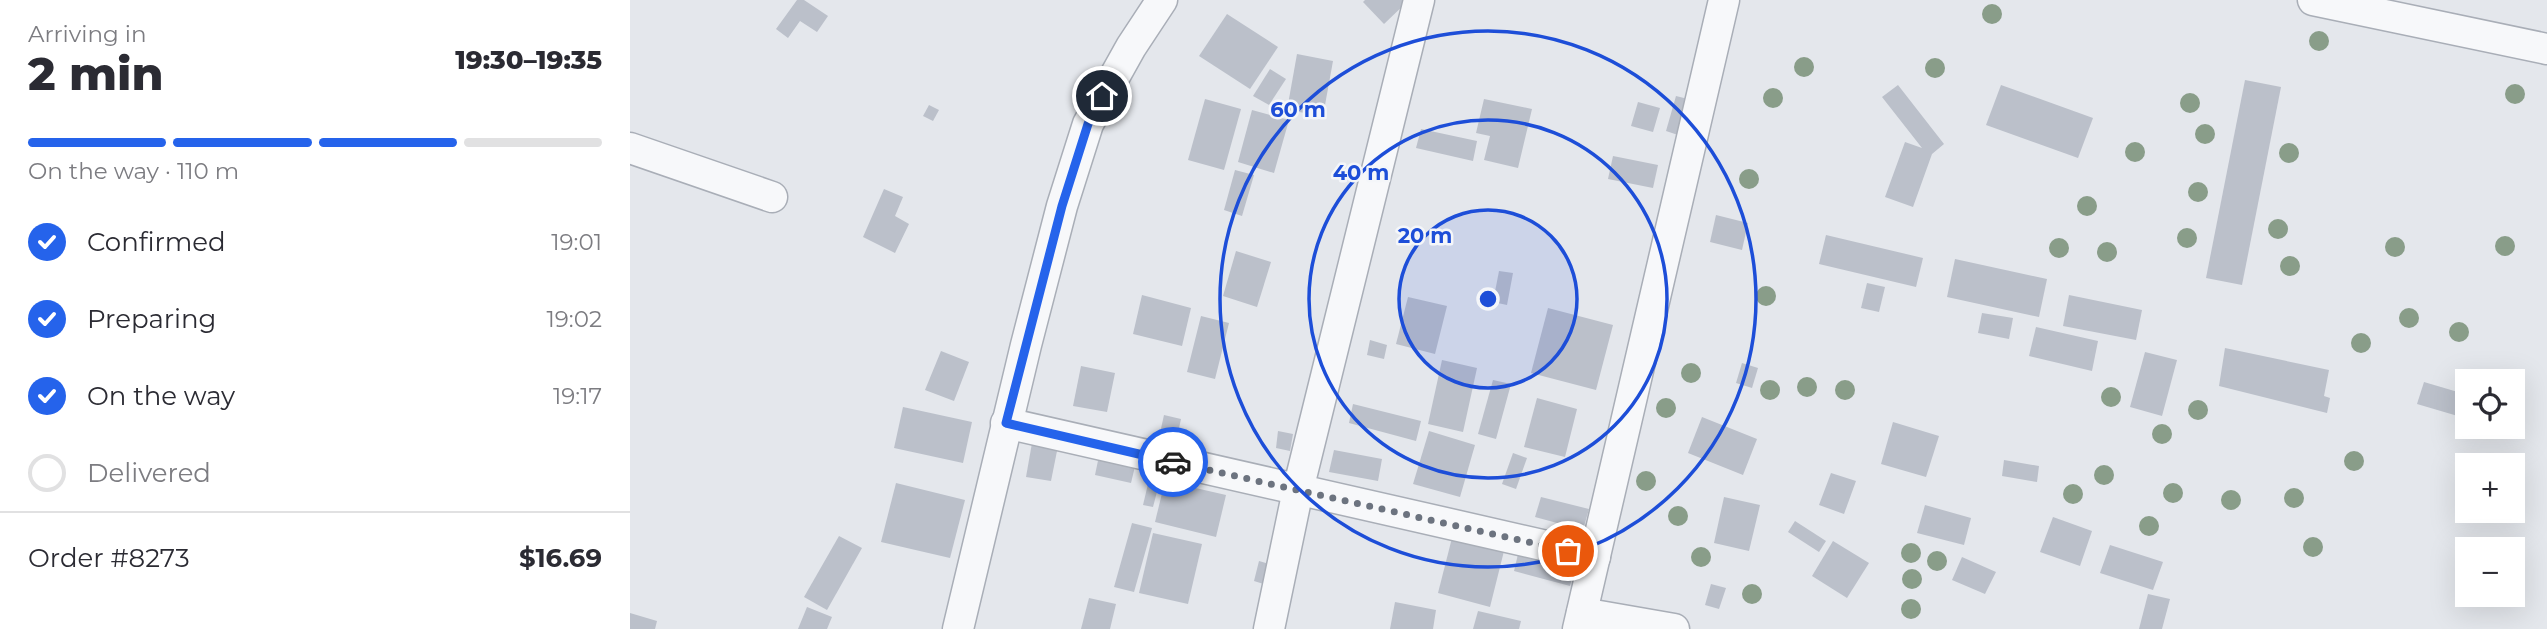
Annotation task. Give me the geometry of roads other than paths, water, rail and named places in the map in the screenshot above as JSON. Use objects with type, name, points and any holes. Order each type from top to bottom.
[{"type":"street","points":[[958,629],[1006,423],[1062,206],[1088,124],[1131,47],[1162,0]]},
{"type":"street","points":[[1269,629],[1298,490],[1419,0]]},
{"type":"street","points":[[1674,629],[1580,621],[1724,0]]},
{"type":"street","points":[[2313,0],[2547,49]]},
{"type":"street","points":[[630,148],[772,197]]},
{"type":"street","points":[[1006,423],[1595,557]]}]
